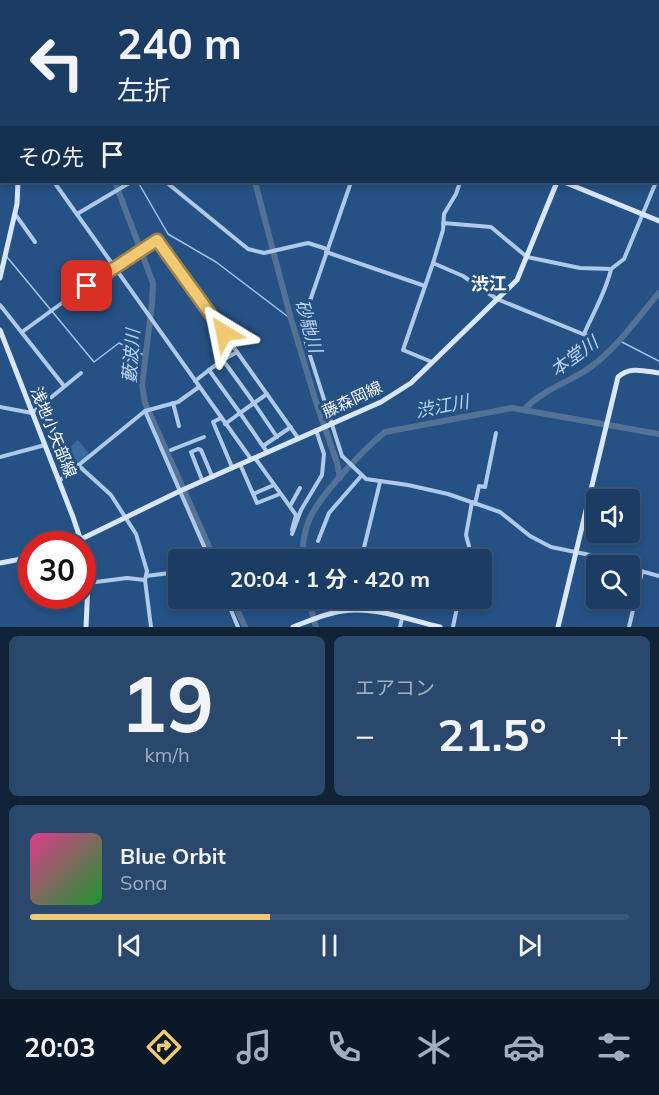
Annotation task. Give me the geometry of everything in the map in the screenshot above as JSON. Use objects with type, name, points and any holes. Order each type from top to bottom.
[{"type":"main road","points":[[0,278],[15,214],[18,183]]},
{"type":"main road","name":"藤森岡線","points":[[96,535],[125,516],[253,458],[265,449],[298,438],[400,391],[517,280],[557,183]]},
{"type":"main road","points":[[566,183],[659,221]]},
{"type":"main road","name":"浅地小矢部線","points":[[0,330],[77,531]]},
{"type":"main road","points":[[558,627],[618,377],[625,371],[659,373]]},
{"type":"main road","points":[[0,563],[18,560]]},
{"type":"main road","name":"浅地小矢部線","points":[[86,627],[87,609]]},
{"type":"main road","points":[[293,627],[328,614],[356,610],[377,612],[440,627]]},
{"type":"street","points":[[55,183],[225,424],[296,515],[292,524],[292,534],[301,510],[322,475],[324,454],[316,430]]},
{"type":"street","points":[[76,214],[129,183]]},
{"type":"street","points":[[167,183],[246,248],[264,253],[308,243],[425,286]]},
{"type":"street","points":[[351,183],[301,327],[342,456],[362,476],[380,482],[408,485],[448,494],[500,512],[530,536],[551,547],[590,555]]},
{"type":"street","points":[[432,362],[403,350],[433,263],[444,214],[460,183]]},
{"type":"street","points":[[584,334],[601,293],[608,285],[611,269],[624,258],[656,183]]},
{"type":"street","points":[[15,214],[35,242]]},
{"type":"street","points":[[443,223],[490,227],[527,257],[579,268],[611,269]]},
{"type":"street","points":[[22,332],[157,240],[298,438]]},
{"type":"street","points":[[433,263],[463,276],[497,298],[596,339]]},
{"type":"street","points":[[0,305],[64,386]]},
{"type":"street","points":[[195,381],[237,352]]},
{"type":"street","points":[[223,360],[277,437]]},
{"type":"street","points":[[209,370],[265,449],[291,427]]},
{"type":"street","points":[[0,407],[32,413],[81,373]]},
{"type":"street","points":[[59,481],[145,411],[183,400],[200,387]]},
{"type":"street","points":[[225,424],[267,394]]},
{"type":"street","points":[[173,403],[179,426]]},
{"type":"street","points":[[145,411],[205,549]]},
{"type":"street","points":[[221,418],[213,422],[232,467]]},
{"type":"street","points":[[470,549],[466,535],[479,486],[485,487],[496,433]]},
{"type":"street","points":[[171,450],[204,437]]},
{"type":"street","points":[[0,457],[45,445]]},
{"type":"street","points":[[202,480],[191,452],[198,449],[201,450],[212,476]]},
{"type":"street","points":[[240,464],[257,503],[280,494]]},
{"type":"street","points":[[78,465],[111,495],[136,534],[147,571],[145,578],[151,627]]},
{"type":"street","points":[[318,541],[329,513],[362,476]]},
{"type":"street","points":[[364,549],[380,482]]},
{"type":"street","points":[[253,494],[274,485]]},
{"type":"street","points":[[290,507],[300,488]]},
{"type":"street","points":[[629,627],[642,572],[659,576]]},
{"type":"street","points":[[96,582],[168,574]]},
{"type":"street","points":[[231,609],[238,627]]},
{"type":"street","points":[[372,609],[377,612]]},
{"type":"street","points":[[453,627],[457,609]]},
{"type":"street","points":[[400,627],[402,618]]},
{"type":"shaded area","points":[[78,440],[89,454],[77,464],[66,451]]},
{"type":"waterway","name":"藪波川","points":[[115,183],[153,283],[142,385],[145,403],[210,549]]},
{"type":"waterway","points":[[139,183],[168,234],[216,262],[291,319]]},
{"type":"waterway","name":"砂馳川","points":[[255,183],[291,319],[340,478]]},
{"type":"waterway","points":[[7,257],[94,362],[119,343],[146,356]]},
{"type":"waterway","name":"本堂川","points":[[525,409],[540,396],[584,372],[601,358],[619,341],[659,293]]},
{"type":"waterway","points":[[618,340],[659,361]]},
{"type":"waterway","name":"渋江川","points":[[303,549],[310,518],[323,497],[344,472],[385,432],[512,408],[659,434]]},
{"type":"waterway","name":"藪波川","points":[[237,609],[245,627]]},
{"type":"waterway","name":"渋江川","points":[[311,609],[316,627]]},
{"type":"district","name":"渋江","points":[[489,283]]},
{"type":"route","points":[[87,286],[157,240],[224,333]]}]
